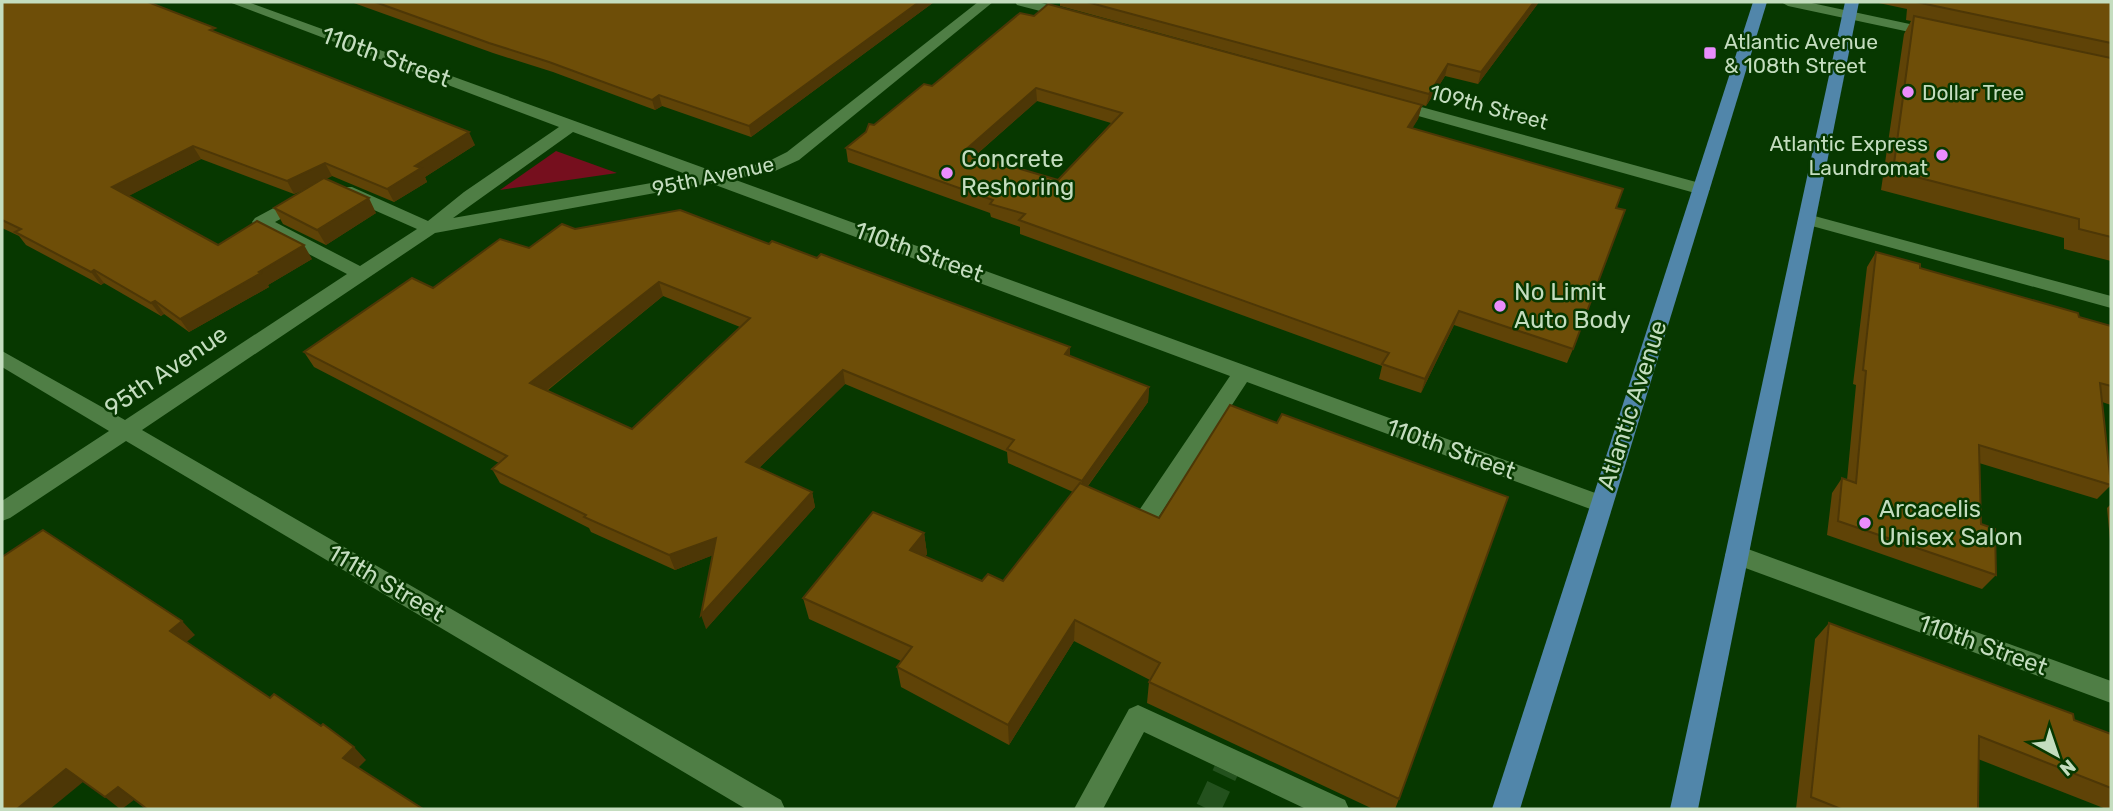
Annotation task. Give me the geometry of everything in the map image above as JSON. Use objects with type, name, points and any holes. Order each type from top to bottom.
[{"type":"main road","name":"Atlantic Avenue","points":[[1506,809],[1760,2]]},
{"type":"main road","points":[[1684,809],[1851,8]]},
{"type":"street","name":"110th Street","points":[[236,2],[1601,505]]},
{"type":"street","name":"95th Avenue","points":[[430,228],[769,167],[793,156],[986,2]]},
{"type":"street","points":[[1023,2],[1084,19]]},
{"type":"street","points":[[1788,2],[1851,8],[1943,35]]},
{"type":"street","name":"109th Street","points":[[1377,100],[1701,189]]},
{"type":"street","name":"95th Avenue","points":[[2,512],[430,228],[470,196],[572,125]]},
{"type":"street","points":[[361,274],[261,222],[325,186],[430,228]]},
{"type":"street","points":[[1807,219],[2111,302]]},
{"type":"street","name":"111th Street","points":[[2,358],[771,809]]},
{"type":"street","points":[[1146,518],[1243,372]]},
{"type":"street","name":"110th Street","points":[[1737,555],[2111,692]]},
{"type":"street","points":[[1088,809],[1138,717],[1228,766],[1324,807]]},
{"type":"shaded area","points":[[556,151],[617,173],[500,190]]},
{"type":"building","points":[[2,2],[148,2],[215,28],[210,30],[469,132],[415,166],[421,168],[387,189],[325,163],[287,181],[193,146],[112,187],[218,245],[257,221],[304,245],[180,319],[155,301],[151,303],[94,270],[91,272],[15,232],[21,229],[2,220]]},
{"type":"building","points":[[375,2],[919,2],[749,126],[659,95],[652,100]]},
{"type":"building","points":[[1087,2],[1534,2],[1481,72],[1448,64],[1429,94]]},
{"type":"building","points":[[1916,2],[2111,2],[2111,43]]},
{"type":"building","points":[[1048,4],[1422,105],[1408,127],[1623,189],[1616,208],[1625,210],[1573,349],[1459,311],[1425,379],[1382,364],[1389,353],[1019,220],[1025,214],[990,204],[993,200],[846,148],[866,132],[869,124],[874,125],[924,84],[932,86],[1020,13],[1034,16]],"holes":[[[1036,88],[1122,113],[1058,180],[963,152]]]},
{"type":"building","points":[[1914,16],[2111,58],[2111,237],[2079,229],[2079,219],[1893,171]]},
{"type":"building","points":[[324,178],[369,198],[317,230],[274,208]]},
{"type":"building","points":[[680,210],[769,244],[772,241],[817,258],[821,254],[1070,347],[1065,354],[1149,387],[1082,481],[1007,449],[1014,440],[843,370],[746,462],[812,492],[701,615],[716,538],[669,555],[584,517],[586,515],[492,469],[507,456],[304,352],[412,278],[433,288],[500,239],[529,248],[562,224],[575,229]],"holes":[[[659,282],[750,318],[632,429],[530,383]]]},
{"type":"building","points":[[1876,252],[1920,264],[1920,268],[2078,313],[2079,317],[2111,326],[2111,386],[2100,383],[2111,485],[1979,445],[1981,524],[1995,529],[1996,575],[1838,521],[1842,478],[1856,483],[1866,371],[1863,370]]},
{"type":"building","points":[[1230,405],[1277,423],[1282,414],[1508,497],[1399,799],[1149,682],[1160,663],[1075,620],[1008,725],[897,667],[912,647],[803,598],[873,512],[924,533],[910,550],[982,581],[988,574],[1003,581],[1080,483],[1159,518]]},
{"type":"building","points":[[43,530],[182,621],[170,631],[270,698],[274,694],[321,726],[323,724],[354,747],[343,758],[423,809],[147,809],[118,787],[105,797],[66,769],[17,809],[2,809],[2,557]]},
{"type":"building","points":[[1829,623],[2073,714],[2074,720],[2111,734],[2111,788],[1979,736],[1978,809],[1841,809],[1811,797]]},
{"type":"tunnel","points":[[1208,809],[1226,771]]},
{"type":"place","name":"Atlantic Avenue & 108th Street","points":[[1710,53]]},
{"type":"place","name":"Dollar Tree","points":[[1908,92]]},
{"type":"place","name":"Atlantic Express Laundromat","points":[[1942,155]]},
{"type":"place","name":"Concrete Reshoring","points":[[947,173]]},
{"type":"place","name":"No Limit Auto Body","points":[[1500,306]]},
{"type":"place","name":"Arcacelis Unisex Salon","points":[[1865,523]]}]
